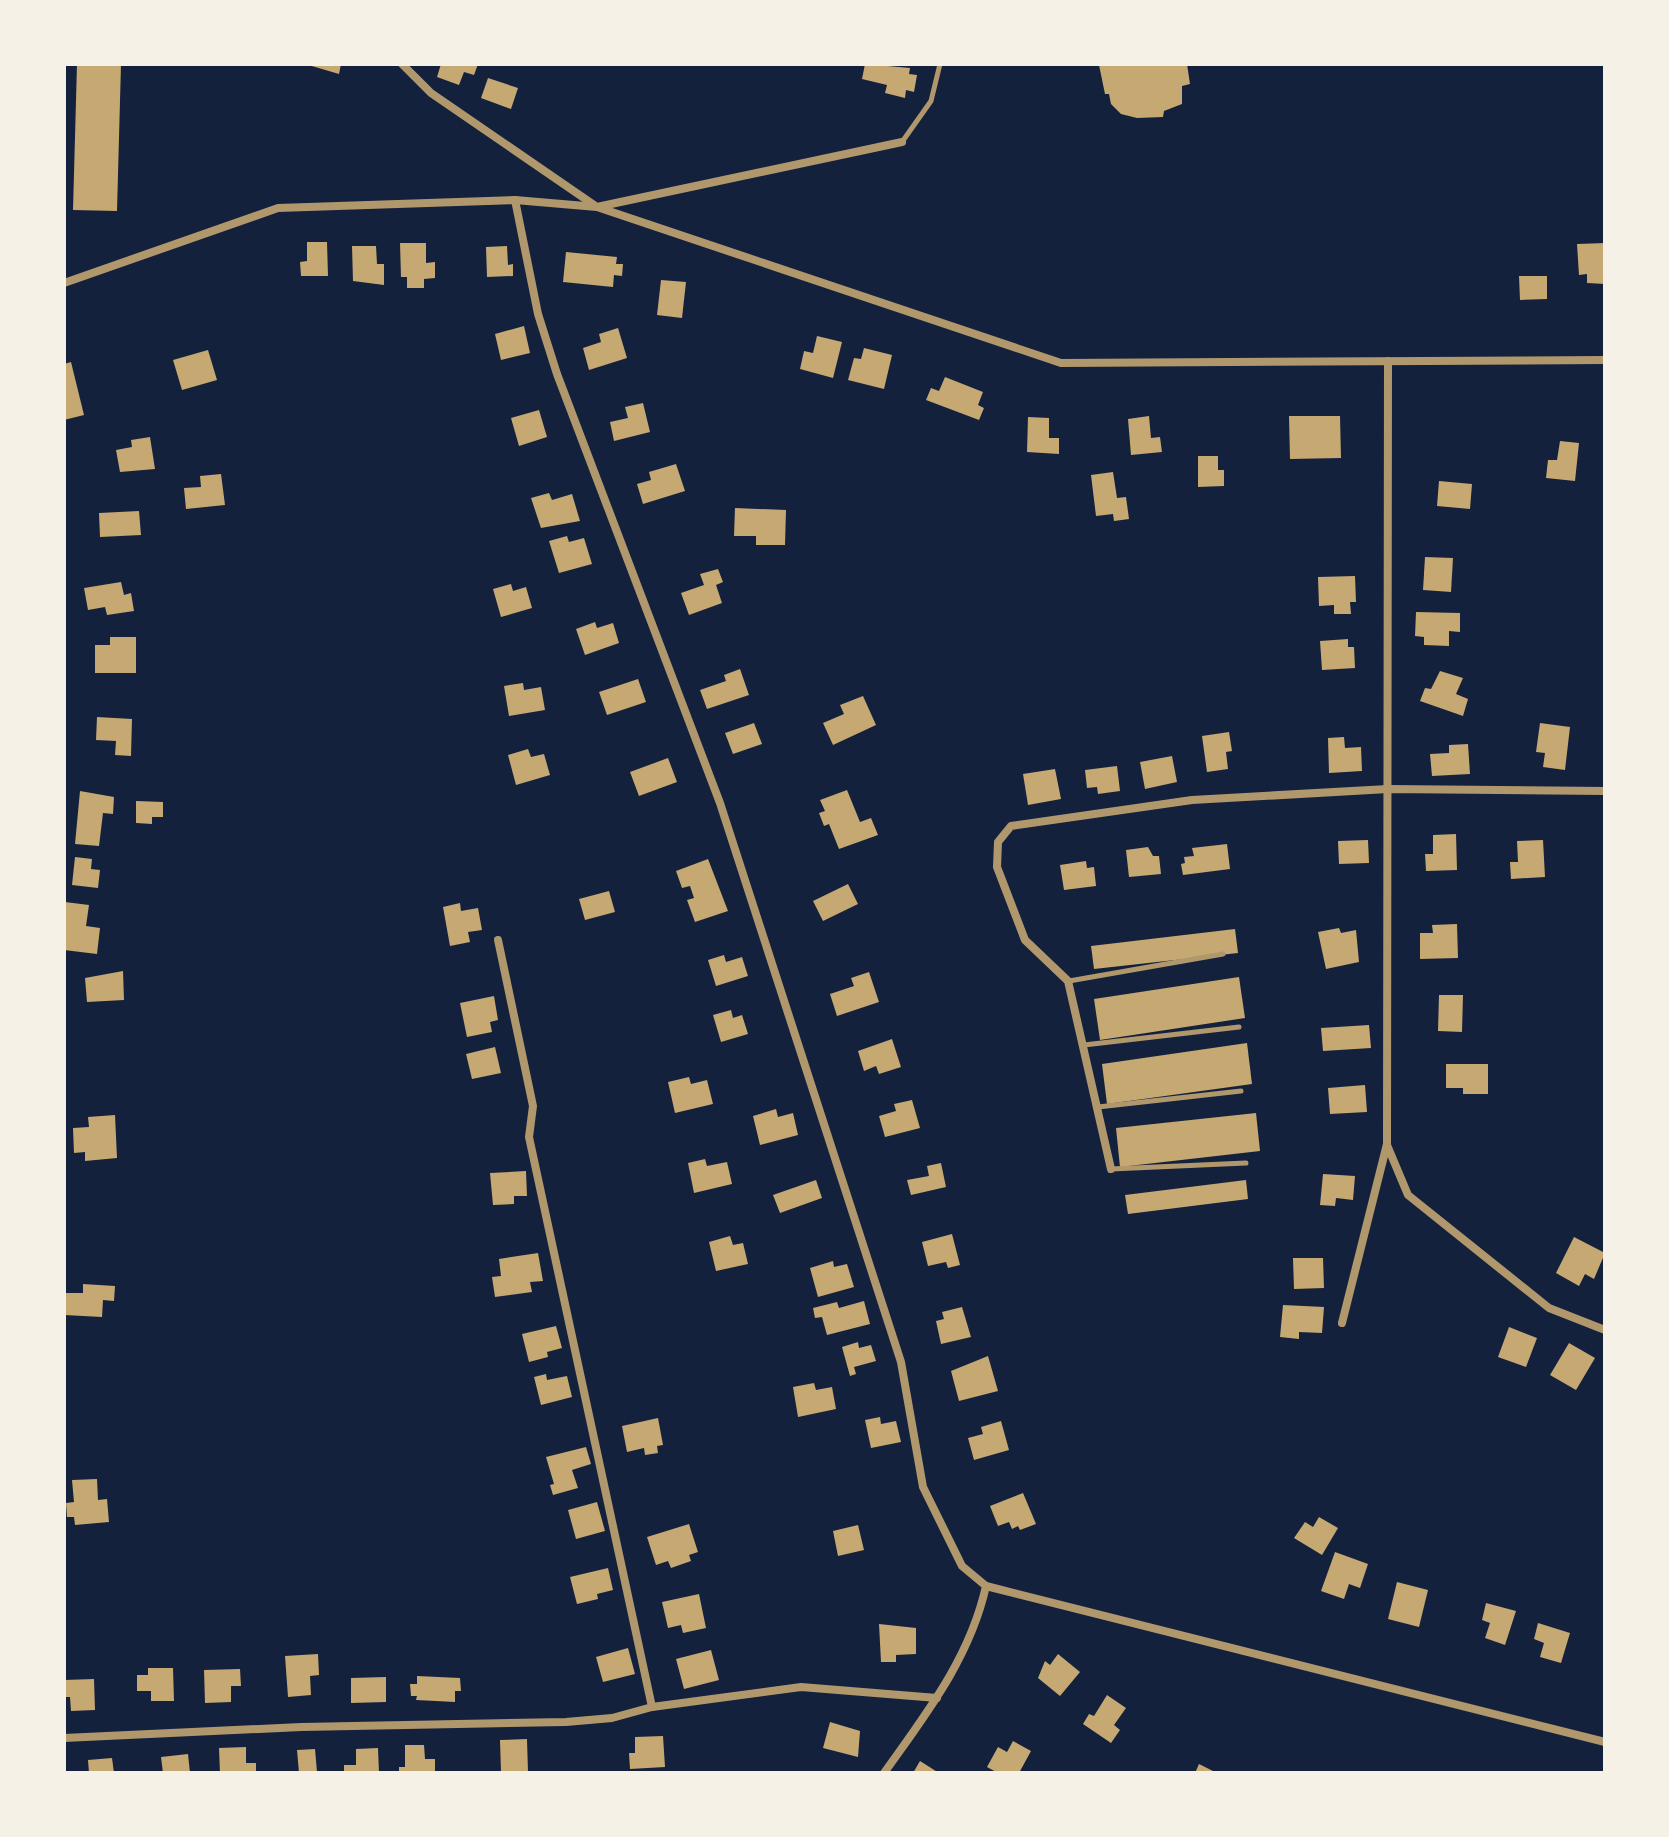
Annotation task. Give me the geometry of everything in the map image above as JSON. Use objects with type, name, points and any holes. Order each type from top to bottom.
[{"type":"street","points":[[402,64],[431,93],[597,207],[902,142]]},
{"type":"street","points":[[515,200],[538,314],[557,374],[720,803],[901,1362],[923,1487],[962,1566],[986,1586],[1605,1742]]},
{"type":"street","points":[[64,283],[278,208],[515,200],[597,207],[1061,363],[1605,360]]},
{"type":"street","points":[[1342,1323],[1387,1144],[1388,361]]},
{"type":"street","points":[[1111,1169],[1068,981],[1025,940],[997,867],[998,842],[1011,826],[1192,800],[1388,789],[1605,791]]},
{"type":"street","points":[[498,940],[533,1106],[529,1137],[534,1165],[652,1707]]},
{"type":"street","points":[[1387,1144],[1408,1195],[1549,1308],[1605,1330]]},
{"type":"street","points":[[884,1773],[937,1698],[978,1622],[986,1586]]},
{"type":"street","points":[[64,1738],[301,1727],[566,1722],[612,1718],[652,1707],[801,1687],[937,1698]]},
{"type":"lane","points":[[902,142],[931,101],[940,64]]},
{"type":"lane","points":[[1068,981],[1223,954]]},
{"type":"lane","points":[[1083,1046],[1239,1027]]},
{"type":"lane","points":[[1097,1107],[1241,1091]]},
{"type":"lane","points":[[1111,1169],[1246,1163]]},
{"type":"building","points":[[77,64],[121,64],[117,211],[73,210]]},
{"type":"building","points":[[305,64],[341,64],[339,74]]},
{"type":"building","points":[[441,64],[478,64],[474,75],[464,72],[459,85],[437,77]]},
{"type":"building","points":[[865,64],[910,68],[909,74],[917,75],[914,92],[906,90],[905,98],[885,93],[887,85],[862,79]]},
{"type":"building","points":[[1187,64],[1190,84],[1182,86],[1182,104],[1164,111],[1163,117],[1137,118],[1121,114],[1111,104],[1109,94],[1105,94],[1099,65]]},
{"type":"building","points":[[488,78],[518,88],[511,109],[481,98]]},
{"type":"building","points":[[307,242],[327,242],[328,276],[301,276],[300,262],[307,261]]},
{"type":"building","points":[[400,243],[426,243],[426,263],[435,262],[435,278],[424,279],[424,288],[407,288],[407,277],[401,277]]},
{"type":"building","points":[[1605,243],[1605,284],[1587,283],[1587,274],[1579,275],[1577,244]]},
{"type":"building","points":[[352,246],[376,246],[377,264],[384,264],[384,285],[353,281]]},
{"type":"building","points":[[507,246],[508,265],[513,264],[513,276],[487,277],[486,247]]},
{"type":"building","points":[[566,252],[617,257],[616,264],[623,264],[622,276],[614,275],[613,287],[563,282]]},
{"type":"building","points":[[1519,276],[1547,276],[1547,299],[1520,300]]},
{"type":"building","points":[[661,280],[686,282],[682,318],[657,315]]},
{"type":"building","points":[[524,326],[530,353],[501,360],[495,334]]},
{"type":"building","points":[[618,328],[627,358],[589,370],[583,348],[601,342],[599,334]]},
{"type":"building","points":[[817,336],[842,342],[833,378],[800,369],[804,351],[813,353]]},
{"type":"building","points":[[864,348],[892,355],[884,389],[848,380],[854,358],[861,359]]},
{"type":"building","points":[[208,350],[217,380],[182,390],[173,360]]},
{"type":"building","points":[[71,362],[84,415],[64,420],[64,364]]},
{"type":"building","points":[[945,377],[983,392],[978,405],[984,408],[979,420],[926,400],[931,388],[939,391]]},
{"type":"building","points":[[643,403],[650,432],[614,441],[610,422],[628,418],[625,407]]},
{"type":"building","points":[[539,410],[547,437],[519,446],[511,418]]},
{"type":"building","points":[[1149,416],[1151,438],[1160,437],[1162,452],[1131,455],[1128,419]]},
{"type":"building","points":[[1289,416],[1340,416],[1341,458],[1290,459]]},
{"type":"building","points":[[1028,417],[1049,418],[1049,438],[1059,438],[1059,454],[1027,452]]},
{"type":"building","points":[[150,437],[155,469],[120,472],[116,450],[132,447],[131,440]]},
{"type":"building","points":[[1560,441],[1579,443],[1575,481],[1546,478],[1548,460],[1557,460]]},
{"type":"building","points":[[1198,456],[1218,456],[1218,470],[1224,470],[1224,486],[1198,487]]},
{"type":"building","points":[[676,464],[685,491],[643,504],[637,484],[651,480],[649,472]]},
{"type":"building","points":[[1113,472],[1117,498],[1126,497],[1129,519],[1114,521],[1113,514],[1096,516],[1091,475]]},
{"type":"building","points":[[221,474],[225,505],[186,509],[184,488],[201,487],[200,476]]},
{"type":"building","points":[[1439,481],[1472,484],[1470,509],[1437,506]]},
{"type":"building","points":[[549,493],[552,500],[572,494],[580,521],[541,528],[531,498]]},
{"type":"building","points":[[735,508],[786,510],[785,545],[756,545],[756,536],[734,536]]},
{"type":"building","points":[[139,511],[141,535],[100,537],[99,513]]},
{"type":"building","points":[[567,536],[569,542],[584,538],[592,564],[559,573],[549,541]]},
{"type":"building","points":[[1425,557],[1453,558],[1451,592],[1423,590]]},
{"type":"building","points":[[718,569],[723,582],[716,585],[722,603],[689,615],[681,593],[704,585],[700,574]]},
{"type":"building","points":[[1355,576],[1356,602],[1350,602],[1351,614],[1334,614],[1334,605],[1319,606],[1318,577]]},
{"type":"building","points":[[121,582],[124,595],[131,593],[134,611],[107,615],[105,607],[88,610],[84,588]]},
{"type":"building","points":[[511,584],[513,591],[526,587],[532,608],[501,617],[493,589]]},
{"type":"building","points":[[1416,612],[1460,613],[1460,632],[1449,631],[1449,646],[1424,645],[1424,637],[1415,636]]},
{"type":"building","points":[[595,622],[597,628],[613,623],[619,643],[585,655],[576,629]]},
{"type":"building","points":[[110,637],[136,637],[136,673],[95,673],[95,645],[110,645]]},
{"type":"building","points":[[1348,639],[1348,647],[1354,647],[1355,668],[1322,670],[1320,641]]},
{"type":"building","points":[[740,669],[749,695],[707,709],[700,690],[726,681],[724,675]]},
{"type":"building","points":[[1440,671],[1463,678],[1456,694],[1468,699],[1463,716],[1420,701],[1425,688],[1431,689]]},
{"type":"building","points":[[638,679],[646,702],[607,715],[599,692]]},
{"type":"building","points":[[523,683],[524,690],[541,687],[545,710],[509,716],[504,686]]},
{"type":"building","points":[[863,696],[876,725],[833,745],[823,723],[844,714],[840,705]]},
{"type":"building","points":[[97,717],[132,719],[131,756],[115,755],[116,741],[96,740]]},
{"type":"building","points":[[754,723],[762,744],[733,754],[725,733]]},
{"type":"building","points":[[1540,723],[1570,727],[1565,770],[1543,767],[1545,753],[1536,752]]},
{"type":"building","points":[[1229,732],[1232,751],[1226,752],[1228,769],[1207,772],[1202,736]]},
{"type":"building","points":[[1344,737],[1345,748],[1361,747],[1362,771],[1329,773],[1328,738]]},
{"type":"building","points":[[1468,744],[1470,774],[1432,776],[1430,754],[1449,753],[1449,745]]},
{"type":"building","points":[[528,749],[531,757],[544,754],[550,775],[516,785],[508,755]]},
{"type":"building","points":[[1172,756],[1177,782],[1145,789],[1140,762]]},
{"type":"building","points":[[668,758],[677,782],[639,796],[630,772]]},
{"type":"building","points":[[1117,766],[1120,791],[1098,794],[1097,787],[1087,788],[1085,770]]},
{"type":"building","points":[[1055,769],[1061,799],[1028,805],[1023,774]]},
{"type":"building","points":[[847,790],[860,822],[871,818],[878,835],[839,849],[829,824],[824,826],[819,813],[825,811],[820,800]]},
{"type":"building","points":[[80,791],[114,797],[113,814],[103,813],[99,846],[75,844]]},
{"type":"building","points":[[136,801],[163,802],[163,817],[152,817],[152,824],[136,823]]},
{"type":"building","points":[[1456,834],[1457,870],[1426,871],[1425,854],[1433,854],[1433,835]]},
{"type":"building","points":[[1368,840],[1369,863],[1339,864],[1338,841]]},
{"type":"building","points":[[1543,840],[1545,877],[1511,879],[1510,862],[1518,862],[1517,841]]},
{"type":"building","points":[[1227,844],[1230,869],[1183,875],[1181,864],[1185,863],[1184,857],[1194,856],[1192,848]]},
{"type":"building","points":[[1148,847],[1153,856],[1159,856],[1161,874],[1129,877],[1126,850]]},
{"type":"building","points":[[75,857],[92,859],[91,869],[100,870],[98,888],[72,885]]},
{"type":"building","points":[[708,859],[728,911],[695,922],[687,900],[694,898],[690,886],[682,888],[676,871]]},
{"type":"building","points":[[1086,861],[1087,868],[1094,867],[1096,886],[1064,890],[1060,865]]},
{"type":"building","points":[[848,884],[858,904],[823,921],[813,901]]},
{"type":"building","points":[[609,891],[615,912],[585,920],[579,899]]},
{"type":"building","points":[[65,902],[89,905],[86,926],[100,928],[97,954],[64,950]]},
{"type":"building","points":[[460,903],[461,911],[478,908],[482,930],[468,932],[470,942],[450,946],[443,907]]},
{"type":"building","points":[[1457,924],[1458,958],[1420,959],[1420,933],[1433,933],[1432,925]]},
{"type":"building","points":[[1339,928],[1341,933],[1356,930],[1359,962],[1326,969],[1318,932]]},
{"type":"building","points":[[1235,929],[1238,953],[1094,969],[1091,946]]},
{"type":"building","points":[[724,955],[726,962],[742,957],[748,976],[716,986],[708,960]]},
{"type":"building","points":[[123,971],[124,1000],[87,1002],[85,978]]},
{"type":"building","points":[[869,972],[879,1002],[837,1016],[830,994],[854,986],[851,978]]},
{"type":"building","points":[[1239,977],[1245,1018],[1100,1040],[1094,999]]},
{"type":"building","points":[[1439,995],[1463,995],[1462,1032],[1438,1031]]},
{"type":"building","points":[[494,996],[498,1020],[490,1022],[492,1032],[467,1037],[460,1003]]},
{"type":"building","points":[[731,1010],[733,1018],[742,1015],[748,1034],[721,1042],[713,1015]]},
{"type":"building","points":[[1369,1025],[1371,1048],[1323,1051],[1321,1028]]},
{"type":"building","points":[[892,1039],[901,1067],[879,1074],[876,1066],[864,1071],[858,1051]]},
{"type":"building","points":[[1247,1043],[1252,1084],[1107,1104],[1102,1064]]},
{"type":"building","points":[[495,1047],[501,1073],[472,1079],[466,1054]]},
{"type":"building","points":[[1446,1064],[1488,1064],[1488,1094],[1463,1094],[1463,1088],[1446,1088]]},
{"type":"building","points":[[689,1077],[691,1084],[707,1080],[713,1104],[675,1113],[668,1082]]},
{"type":"building","points":[[1365,1085],[1367,1112],[1330,1114],[1328,1088]]},
{"type":"building","points":[[912,1100],[920,1128],[885,1137],[879,1116],[896,1111],[894,1104]]},
{"type":"building","points":[[776,1109],[778,1117],[793,1113],[798,1135],[760,1145],[753,1116]]},
{"type":"building","points":[[1256,1113],[1260,1151],[1120,1167],[1116,1128]]},
{"type":"building","points":[[115,1115],[117,1158],[85,1161],[85,1152],[74,1153],[73,1128],[89,1127],[88,1117]]},
{"type":"building","points":[[705,1159],[707,1166],[727,1162],[732,1184],[694,1193],[688,1163]]},
{"type":"building","points":[[941,1163],[946,1187],[911,1195],[907,1180],[929,1176],[927,1166]]},
{"type":"building","points":[[526,1171],[527,1196],[514,1196],[514,1204],[493,1205],[490,1173]]},
{"type":"building","points":[[1323,1174],[1355,1176],[1353,1200],[1336,1198],[1335,1206],[1320,1205]]},
{"type":"building","points":[[816,1180],[822,1198],[780,1213],[773,1195]]},
{"type":"building","points":[[1246,1180],[1248,1199],[1128,1214],[1125,1195]]},
{"type":"building","points":[[952,1234],[960,1265],[948,1268],[946,1262],[928,1266],[922,1242]]},
{"type":"building","points":[[730,1236],[733,1245],[743,1243],[748,1264],[716,1271],[709,1242]]},
{"type":"building","points":[[1574,1237],[1605,1253],[1594,1279],[1585,1274],[1579,1286],[1556,1273]]},
{"type":"building","points":[[538,1253],[543,1281],[530,1282],[532,1292],[495,1297],[492,1277],[501,1276],[499,1259]]},
{"type":"building","points":[[1293,1258],[1323,1258],[1324,1288],[1294,1289]]},
{"type":"building","points":[[833,1261],[834,1267],[847,1264],[854,1287],[818,1297],[810,1268]]},
{"type":"building","points":[[83,1284],[115,1286],[114,1301],[103,1300],[102,1317],[64,1315],[64,1293],[83,1293]]},
{"type":"building","points":[[864,1301],[870,1324],[827,1335],[822,1317],[815,1318],[813,1308],[837,1302],[839,1308]]},
{"type":"building","points":[[1283,1305],[1324,1307],[1322,1333],[1299,1332],[1299,1339],[1280,1337]]},
{"type":"building","points":[[962,1307],[971,1337],[941,1344],[936,1321],[944,1319],[942,1312]]},
{"type":"building","points":[[556,1326],[562,1348],[547,1352],[548,1357],[529,1362],[522,1334]]},
{"type":"building","points":[[1509,1327],[1537,1338],[1526,1367],[1498,1357]]},
{"type":"building","points":[[858,1342],[859,1348],[871,1345],[876,1361],[854,1367],[856,1374],[850,1376],[842,1347]]},
{"type":"building","points":[[1569,1343],[1595,1358],[1576,1390],[1550,1375]]},
{"type":"building","points":[[988,1356],[998,1391],[959,1401],[951,1371]]},
{"type":"building","points":[[546,1374],[547,1380],[567,1376],[572,1397],[541,1405],[534,1377]]},
{"type":"building","points":[[814,1383],[816,1390],[832,1387],[836,1409],[798,1417],[793,1387]]},
{"type":"building","points":[[880,1417],[881,1424],[896,1421],[901,1442],[871,1448],[865,1420]]},
{"type":"building","points":[[658,1418],[663,1445],[657,1446],[658,1453],[645,1455],[644,1448],[627,1452],[622,1426]]},
{"type":"building","points":[[1001,1421],[1009,1450],[974,1460],[968,1438],[983,1434],[981,1427]]},
{"type":"building","points":[[586,1447],[591,1464],[572,1470],[578,1488],[553,1495],[550,1485],[554,1484],[546,1457]]},
{"type":"building","points":[[97,1479],[98,1500],[107,1499],[109,1522],[75,1525],[74,1517],[67,1517],[66,1503],[74,1502],[72,1480]]},
{"type":"building","points":[[1023,1493],[1036,1524],[1020,1530],[1018,1526],[1012,1529],[1009,1522],[998,1526],[990,1506]]},
{"type":"building","points":[[597,1502],[605,1531],[576,1539],[568,1510]]},
{"type":"building","points":[[1319,1517],[1338,1528],[1322,1555],[1294,1538],[1305,1522],[1313,1527]]},
{"type":"building","points":[[689,1524],[698,1552],[689,1555],[691,1561],[671,1568],[668,1561],[656,1565],[647,1537]]},
{"type":"building","points":[[858,1525],[864,1550],[838,1556],[833,1531]]},
{"type":"building","points":[[1335,1552],[1368,1564],[1360,1588],[1349,1584],[1344,1599],[1321,1591]]},
{"type":"building","points":[[608,1568],[613,1590],[597,1594],[598,1599],[577,1604],[570,1577]]},
{"type":"building","points":[[1397,1582],[1428,1590],[1419,1627],[1388,1619]]},
{"type":"building","points":[[699,1594],[706,1628],[683,1633],[681,1625],[668,1628],[662,1602]]},
{"type":"building","points":[[1486,1603],[1516,1611],[1505,1645],[1485,1638],[1490,1623],[1482,1620]]},
{"type":"building","points":[[1538,1623],[1570,1633],[1561,1663],[1540,1657],[1544,1643],[1534,1639]]},
{"type":"building","points":[[879,1624],[916,1628],[916,1654],[896,1655],[896,1662],[881,1662]]},
{"type":"building","points":[[628,1648],[635,1674],[603,1682],[596,1657]]},
{"type":"building","points":[[711,1650],[719,1680],[684,1689],[676,1659]]},
{"type":"building","points":[[318,1654],[319,1675],[310,1676],[311,1695],[288,1697],[285,1656]]},
{"type":"building","points":[[1058,1654],[1080,1672],[1060,1696],[1038,1678],[1045,1661],[1050,1665]]},
{"type":"building","points":[[148,1668],[173,1668],[174,1701],[151,1701],[151,1691],[137,1691],[137,1675],[148,1675]]},
{"type":"building","points":[[240,1669],[241,1686],[231,1686],[231,1702],[205,1703],[204,1670]]},
{"type":"building","points":[[417,1676],[460,1678],[461,1691],[455,1691],[455,1702],[416,1700],[417,1696],[411,1696],[410,1684],[417,1684]]},
{"type":"building","points":[[386,1677],[386,1702],[351,1703],[351,1678]]},
{"type":"building","points":[[94,1679],[95,1710],[71,1711],[70,1697],[64,1697],[64,1680]]},
{"type":"building","points":[[1107,1695],[1126,1708],[1114,1725],[1120,1730],[1111,1743],[1083,1724],[1089,1714],[1094,1716]]},
{"type":"building","points":[[830,1722],[860,1731],[858,1757],[823,1748]]},
{"type":"building","points":[[663,1736],[665,1767],[630,1769],[629,1753],[635,1753],[635,1737]]},
{"type":"building","points":[[527,1739],[528,1772],[501,1773],[500,1740]]},
{"type":"building","points":[[1013,1741],[1031,1751],[1019,1773],[998,1773],[987,1767],[998,1747],[1007,1752]]},
{"type":"building","points":[[405,1745],[424,1745],[425,1759],[435,1759],[435,1773],[399,1773],[399,1767],[405,1767]]},
{"type":"building","points":[[246,1747],[246,1763],[256,1763],[256,1773],[220,1773],[219,1748]]},
{"type":"building","points":[[378,1748],[379,1773],[344,1773],[344,1765],[356,1765],[356,1749]]},
{"type":"building","points":[[315,1749],[317,1772],[299,1773],[297,1750]]},
{"type":"building","points":[[188,1754],[190,1773],[163,1773],[161,1757]]},
{"type":"building","points":[[112,1758],[114,1773],[89,1773],[88,1760]]},
{"type":"building","points":[[920,1761],[939,1773],[913,1773]]},
{"type":"building","points":[[1199,1764],[1217,1773],[1195,1773]]}]
